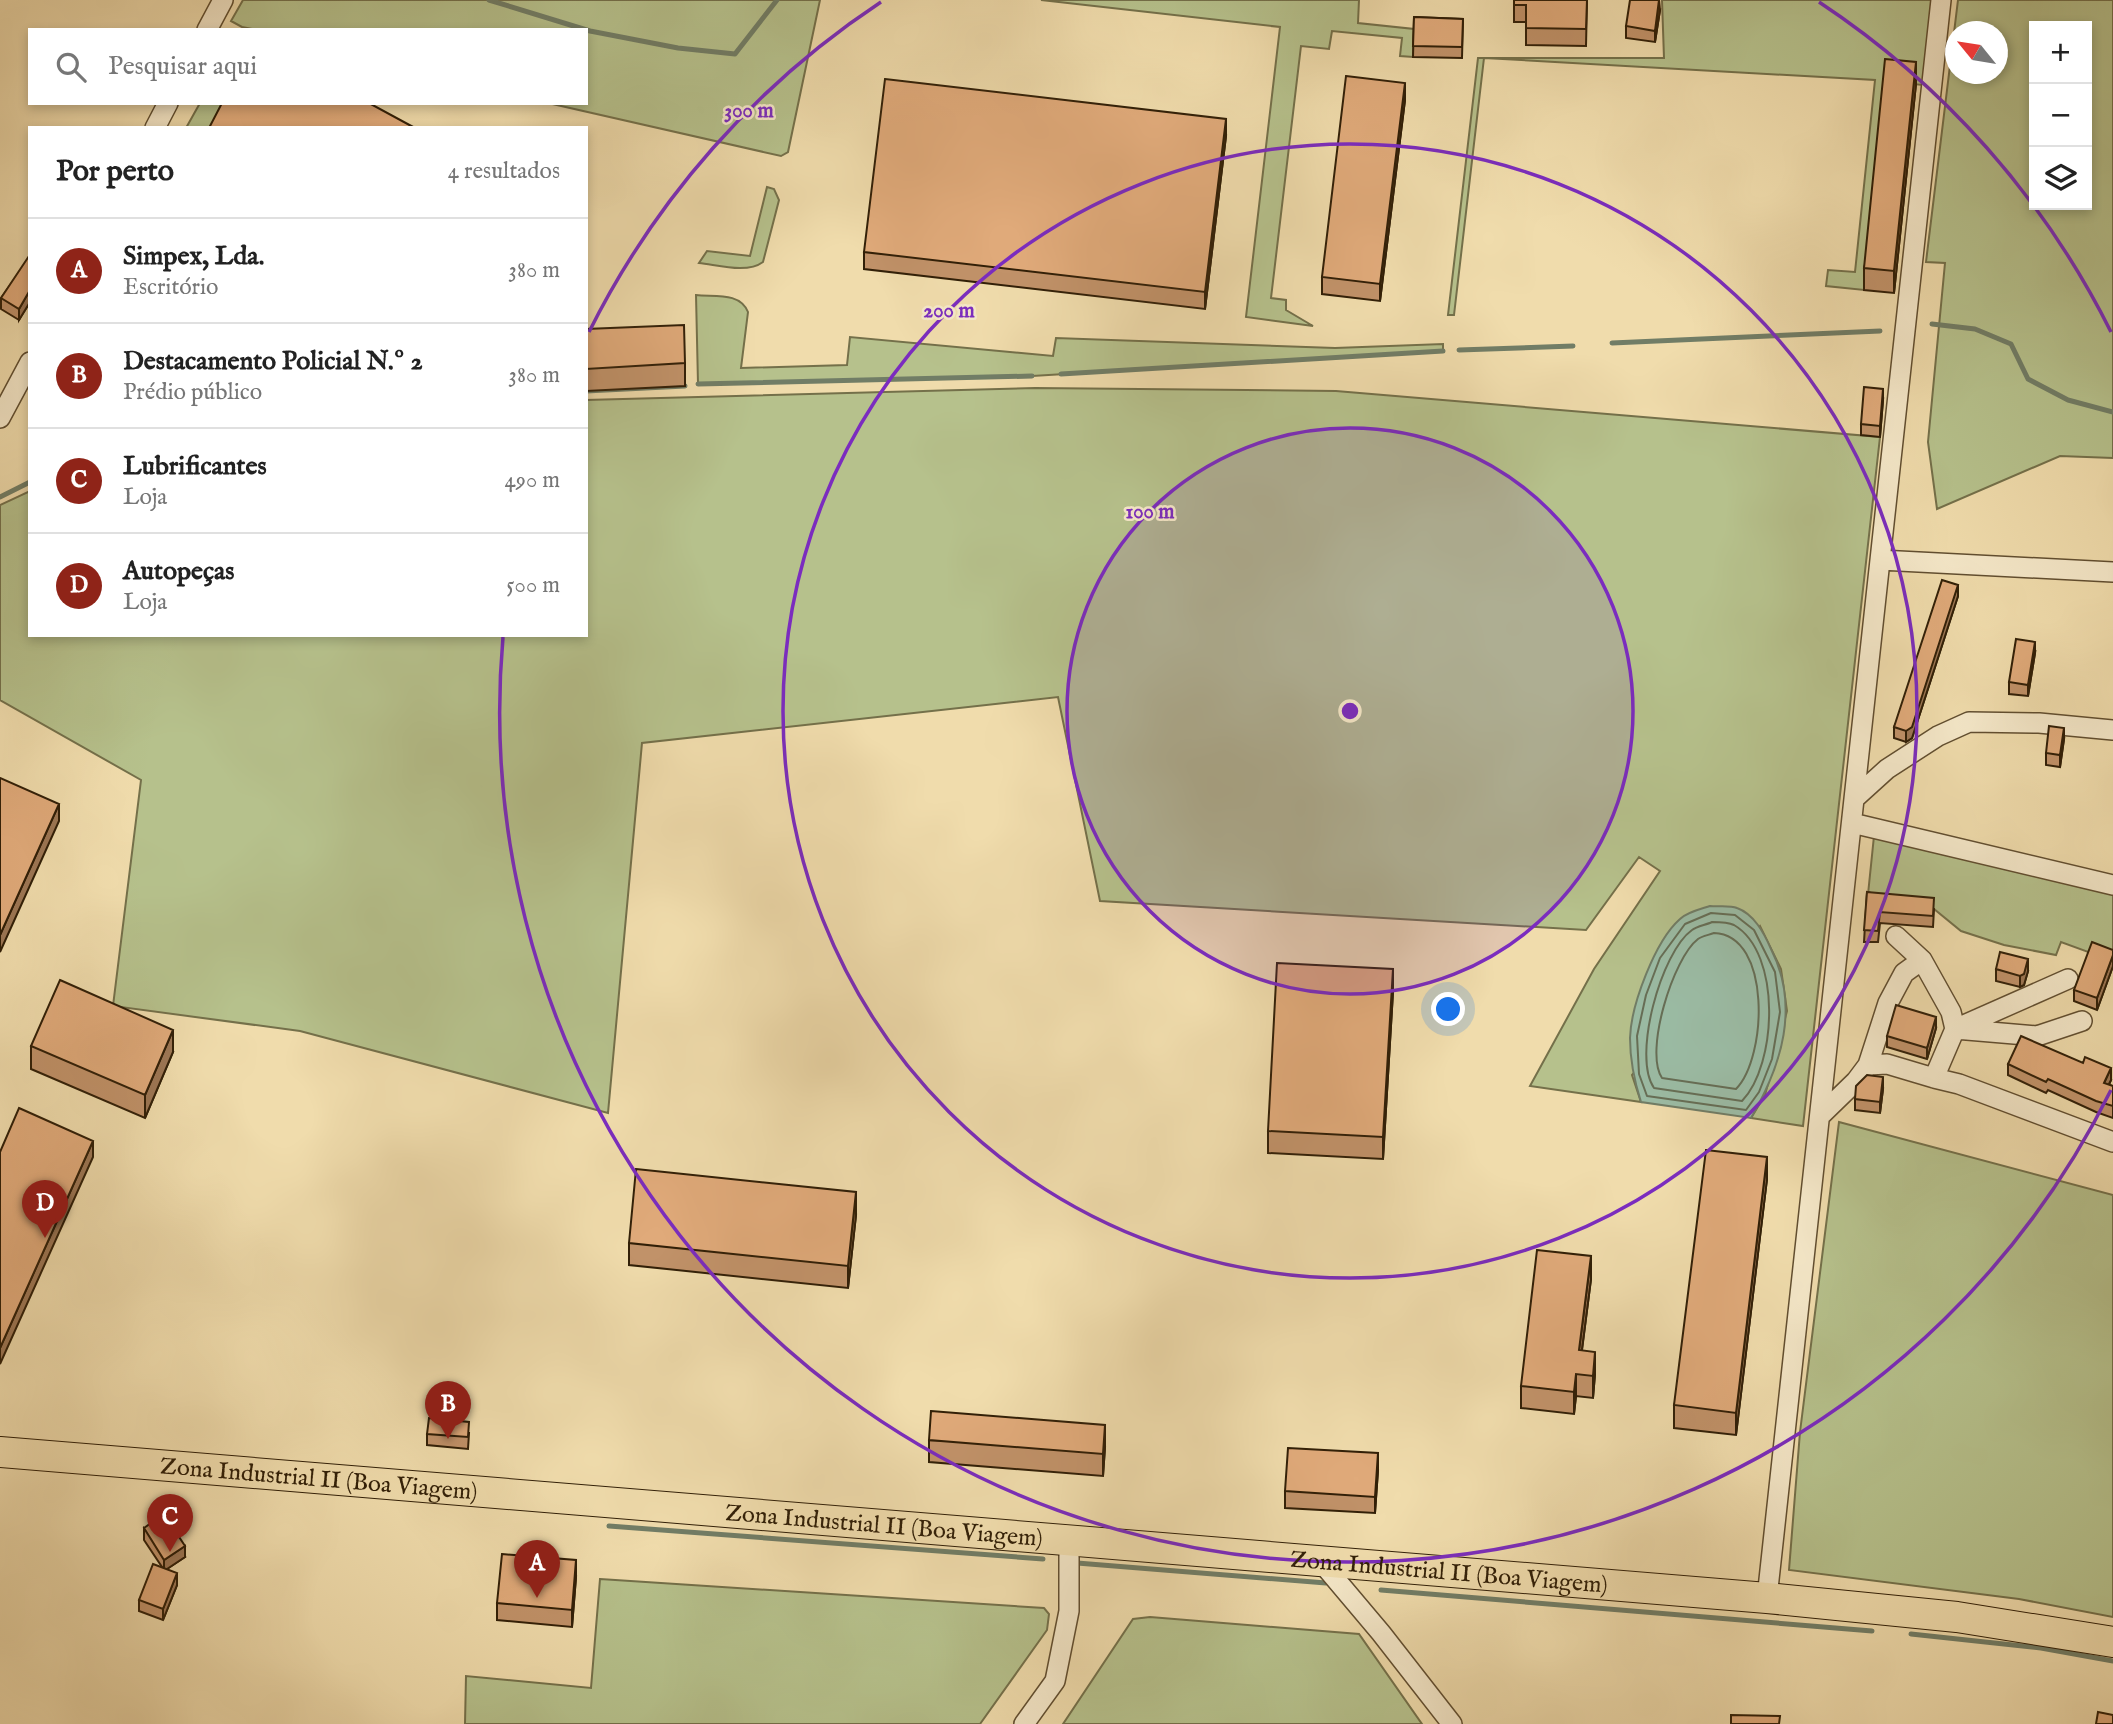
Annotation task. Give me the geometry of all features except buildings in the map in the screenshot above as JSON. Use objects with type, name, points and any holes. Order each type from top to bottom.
[{"type":"main road","name":"Zona Industrial II (Boa Viagem)","points":[[0,1452],[1767,1598],[1956,1616],[2113,1642]]},
{"type":"street","points":[[208,28],[223,0]]},
{"type":"street","points":[[1767,1598],[1941,0]]},
{"type":"street","points":[[156,126],[167,105]]},
{"type":"street","points":[[0,418],[28,366]]},
{"type":"street","points":[[1880,560],[2112,573]]},
{"type":"street","points":[[1855,798],[1887,769],[1938,736],[1969,722],[2039,723],[2113,730]]},
{"type":"street","points":[[1852,823],[2113,885]]},
{"type":"street","points":[[1896,936],[1922,960],[1951,1013],[1955,1029],[1934,1078]]},
{"type":"street","points":[[1821,1115],[1856,1081],[1868,1065],[1888,1003],[1904,973],[1922,960]]},
{"type":"street","points":[[1955,1029],[2068,979]]},
{"type":"street","points":[[1955,1029],[2037,1036],[2082,1021]]},
{"type":"street","points":[[1868,1065],[1887,1064],[1959,1084],[2113,1142]]},
{"type":"street","points":[[1024,1724],[1055,1681],[1069,1611],[1069,1541]]},
{"type":"street","points":[[1322,1563],[1452,1724]]},
{"type":"shaded area","points":[[243,0],[820,0],[788,152],[781,156],[557,105],[588,105],[588,28],[247,28],[231,21]]},
{"type":"shaded area","points":[[1041,0],[1359,0],[1358,23],[1414,29],[1413,57],[1400,56],[1402,38],[1332,31],[1329,49],[1301,46],[1271,298],[1286,300],[1286,310],[1313,326],[1246,317],[1280,27]]},
{"type":"shaded area","points":[[1662,0],[1941,0],[1932,86],[1885,81],[1864,290],[1826,286],[1828,270],[1855,272],[1875,80],[1484,58],[1664,58]]},
{"type":"shaded area","points":[[1958,0],[2113,0],[2113,458],[2060,456],[1937,509],[1928,442],[1945,263],[1926,262],[1948,84],[2008,84],[2008,21],[1955,21]]},
{"type":"shaded area","points":[[1478,58],[1484,58],[1454,315],[1448,315]]},
{"type":"shaded area","points":[[199,105],[230,105],[213,126],[187,126]]},
{"type":"shaded area","points":[[767,187],[774,189],[779,200],[763,262],[749,268],[699,263],[707,251],[750,256]]},
{"type":"shaded area","points":[[696,295],[733,298],[748,312],[741,368],[847,365],[850,337],[1053,356],[1056,338],[1335,348],[1443,344],[1443,351],[1032,376],[698,384]]},
{"type":"shaded area","points":[[1035,388],[1336,391],[1880,437],[1803,1126],[1751,1118],[1765,1095],[1787,1011],[1781,969],[1760,926],[1632,1075],[1641,1102],[1530,1086],[1594,969],[1660,871],[1639,857],[1586,930],[1100,901],[1058,697],[642,743],[608,1113],[300,1031],[113,1006],[141,780],[0,700],[0,505],[28,492],[28,637],[588,637],[588,400]]},
{"type":"shaded area","points":[[1874,836],[2113,885],[2113,961],[2061,942],[2056,955],[2004,945],[1961,931],[1934,909],[1867,904]]},
{"type":"shaded area","points":[[1839,1122],[2113,1195],[2113,1617],[2019,1599],[1789,1570],[1800,1432]]},
{"type":"shaded area","points":[[600,1579],[1044,1608],[1049,1614],[1047,1630],[980,1724],[465,1724],[466,1676],[591,1688]]},
{"type":"shaded area","points":[[1150,1617],[1359,1634],[1422,1724],[1063,1724],[1133,1619]]},
{"type":"water","points":[[1710,906],[1734,907],[1753,919],[1762,931],[1780,970],[1786,1014],[1784,1035],[1771,1077],[1751,1118],[1641,1102],[1636,1086],[1630,1046],[1631,1024],[1646,974],[1662,942],[1680,919]]},
{"type":"waterway","points":[[489,0],[580,28]]},
{"type":"waterway","points":[[588,30],[678,48],[735,54],[777,0]]},
{"type":"waterway","points":[[1932,324],[1975,329],[2011,344],[2028,379],[2068,400],[2113,412]]},
{"type":"waterway","points":[[1612,343],[1880,331]]},
{"type":"waterway","points":[[1459,350],[1573,346]]},
{"type":"waterway","points":[[1061,374],[1443,351]]},
{"type":"waterway","points":[[698,384],[1032,376]]},
{"type":"waterway","points":[[588,391],[685,386]]},
{"type":"waterway","points":[[0,497],[28,483]]},
{"type":"waterway","points":[[609,1526],[1043,1559]]},
{"type":"waterway","points":[[1077,1563],[1326,1583]]},
{"type":"waterway","points":[[1381,1590],[1872,1631]]},
{"type":"waterway","points":[[1911,1634],[2041,1648],[2113,1661]]},
{"type":"place","name":"Autopeças","points":[[45,1238]]},
{"type":"place","name":"Destacamento Policial N.º 2","points":[[448,1439]]},
{"type":"place","name":"Lubrificantes","points":[[170,1552]]},
{"type":"place","name":"Simpex, Lda.","points":[[537,1598]]}]
